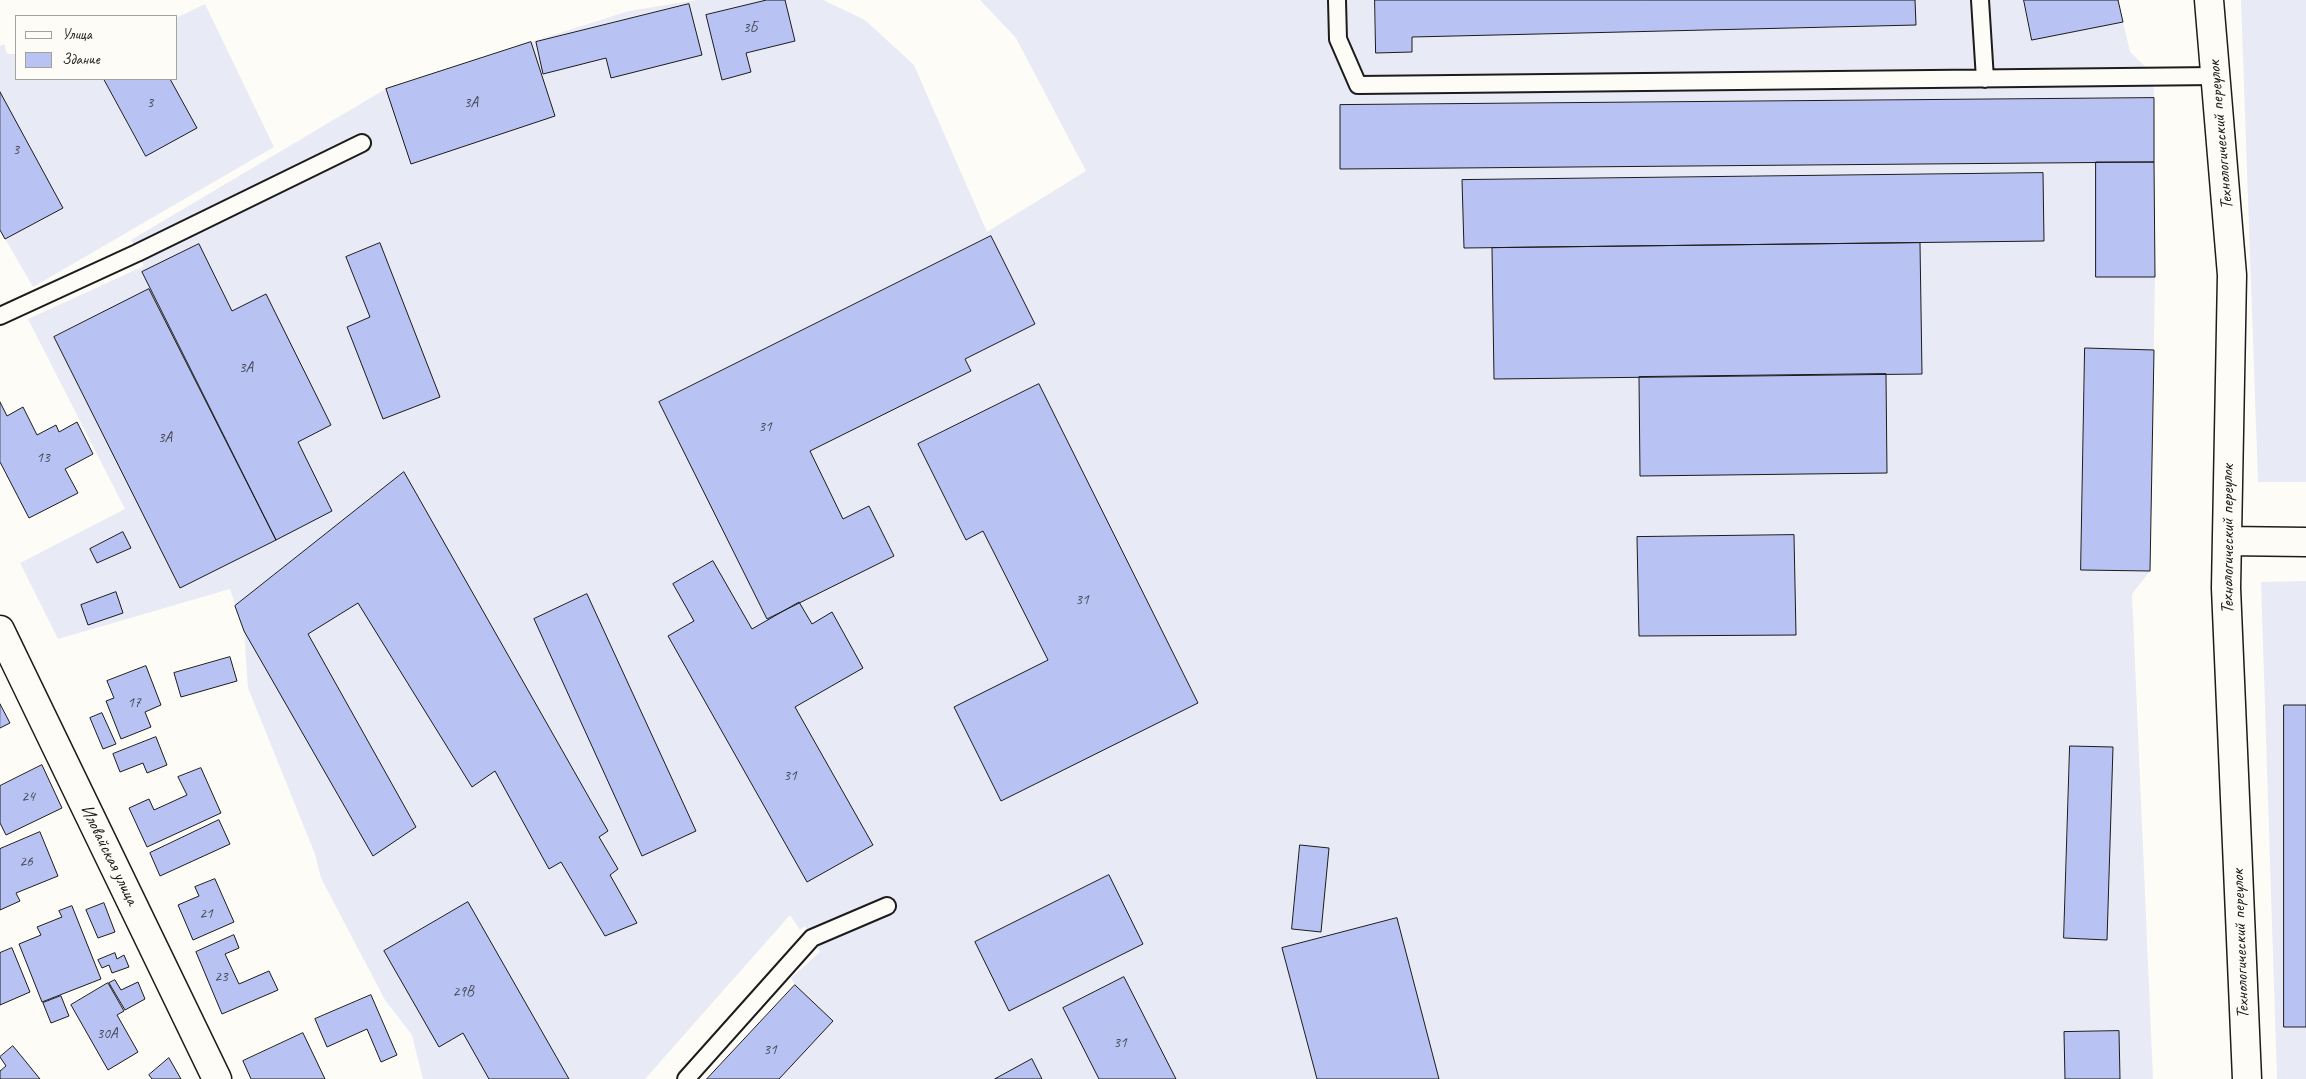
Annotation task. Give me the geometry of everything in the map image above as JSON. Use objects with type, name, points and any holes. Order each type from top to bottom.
[{"type":"street","name":"Технологический переулок","points":[[2209,0],[2232,275],[2226,588],[2247,1079]]},
{"type":"street","points":[[2227,541],[2306,542]]},
{"type":"street","name":"Иловайская улица","points":[[0,630],[217,1079]]},
{"type":"lane","points":[[1337,0],[1338,39],[1358,85],[2216,76]]},
{"type":"lane","points":[[1980,0],[1985,79]]},
{"type":"lane","points":[[0,316],[138,253],[362,143]]},
{"type":"lane","points":[[686,1079],[812,938],[886,906]]},
{"type":"shaded area","points":[[697,0],[823,0],[865,20],[914,65],[987,232],[1086,171],[1016,38],[980,0],[2118,0],[2130,52],[2153,74],[2154,98],[2155,277],[2150,571],[2132,594],[2153,1079],[707,1079],[795,986],[791,978],[820,952],[805,926],[800,930],[790,915],[645,1079],[423,1079],[412,1035],[385,1000],[321,878],[315,854],[248,688],[244,631],[230,589],[58,639],[20,563],[125,509],[28,319],[144,266],[131,240],[389,87],[629,11]]},
{"type":"shaded area","points":[[2241,0],[2306,0],[2306,482],[2258,482]]},
{"type":"shaded area","points":[[205,4],[274,147],[33,287],[0,230],[0,46],[4,44],[7,54],[15,54],[15,80],[178,80],[178,17]]},
{"type":"shaded area","points":[[2306,581],[2306,1079],[2277,1079],[2261,582]]},
{"type":"building","points":[[767,0],[785,0],[795,41],[746,53],[751,72],[722,80],[706,15]]},
{"type":"building","points":[[1375,0],[1915,0],[1916,25],[1412,37],[1412,52],[1376,53]]},
{"type":"building","points":[[2024,0],[2118,0],[2123,22],[2032,40]]},
{"type":"building","points":[[689,4],[702,55],[611,78],[606,58],[543,74],[536,42]]},
{"type":"building","points":[[531,42],[555,116],[411,164],[386,89]]},
{"type":"building","points":[[105,80],[171,80],[197,128],[146,156]]},
{"type":"building","points":[[0,92],[63,208],[5,239],[0,230]]},
{"type":"building","points":[[2154,98],[2154,162],[1340,169],[1340,105]]},
{"type":"building","points":[[2096,162],[2154,162],[2155,277],[2096,277]]},
{"type":"building","points":[[2043,173],[2044,241],[1464,248],[1462,180]]},
{"type":"building","points":[[991,236],[1035,324],[965,359],[971,371],[810,451],[843,519],[869,506],[894,556],[767,619],[659,402]]},
{"type":"building","points":[[380,243],[440,397],[383,419],[347,327],[370,317],[346,257]]},
{"type":"building","points":[[1920,243],[1922,374],[1494,379],[1492,248]]},
{"type":"building","points":[[199,244],[232,311],[266,294],[331,425],[298,442],[332,511],[276,540],[142,272]]},
{"type":"building","points":[[149,289],[276,540],[180,588],[54,337]]},
{"type":"building","points":[[2085,348],[2154,350],[2150,571],[2081,570]]},
{"type":"building","points":[[1886,374],[1887,473],[1640,476],[1639,377]]},
{"type":"building","points":[[1039,384],[1198,703],[1001,801],[954,707],[1048,660],[983,531],[966,540],[918,444]]},
{"type":"building","points":[[0,402],[7,416],[23,407],[37,435],[56,425],[59,432],[77,422],[93,454],[65,469],[78,493],[29,518],[0,462]]},
{"type":"building","points":[[404,472],[608,831],[599,837],[618,869],[610,875],[637,923],[605,936],[561,862],[549,869],[495,771],[472,787],[358,603],[308,634],[416,827],[373,856],[244,631],[235,606]]},
{"type":"building","points":[[123,532],[131,548],[97,563],[90,549]]},
{"type":"building","points":[[1794,535],[1796,635],[1639,636],[1637,537]]},
{"type":"building","points":[[713,561],[752,629],[799,602],[812,624],[832,612],[863,668],[795,707],[873,845],[807,882],[668,636],[694,621],[673,584]]},
{"type":"building","points":[[116,592],[123,613],[88,625],[81,605]]},
{"type":"building","points":[[587,594],[696,831],[642,856],[534,619]]},
{"type":"building","points":[[230,657],[237,681],[181,697],[174,673]]},
{"type":"building","points":[[146,666],[161,705],[145,712],[151,727],[121,739],[106,701],[114,698],[107,681]]},
{"type":"building","points":[[0,704],[10,723],[0,728]]},
{"type":"building","points":[[2284,705],[2306,705],[2306,1027],[2284,1027]]},
{"type":"building","points":[[102,713],[116,744],[103,749],[90,718]]},
{"type":"building","points":[[156,737],[167,765],[147,773],[143,763],[120,772],[113,754]]},
{"type":"building","points":[[2070,746],[2113,747],[2107,940],[2064,938]]},
{"type":"building","points":[[42,765],[62,808],[6,835],[0,823],[0,786]]},
{"type":"building","points":[[201,768],[221,813],[147,847],[129,808],[149,799],[154,810],[187,795],[178,777]]},
{"type":"building","points":[[219,820],[230,844],[160,876],[150,853]]},
{"type":"building","points":[[40,832],[58,876],[16,893],[20,901],[0,910],[0,849]]},
{"type":"building","points":[[1300,845],[1329,848],[1321,932],[1292,929]]},
{"type":"building","points":[[1109,875],[1143,944],[1009,1011],[975,942]]},
{"type":"building","points":[[215,879],[234,922],[193,940],[178,905],[199,896],[195,887]]},
{"type":"building","points":[[468,902],[569,1079],[489,1079],[463,1033],[439,1047],[384,951]]},
{"type":"building","points":[[104,903],[115,932],[98,938],[86,910]]},
{"type":"building","points":[[72,906],[101,979],[42,1002],[19,944],[41,935],[37,927],[62,917],[59,911]]},
{"type":"building","points":[[1397,918],[1439,1079],[1317,1079],[1282,948]]},
{"type":"building","points":[[234,935],[239,948],[225,954],[239,984],[269,971],[278,990],[222,1014],[196,952]]},
{"type":"building","points":[[12,948],[30,992],[0,1005],[0,953]]},
{"type":"building","points":[[115,953],[117,959],[124,955],[129,967],[112,973],[109,965],[102,968],[98,960]]},
{"type":"building","points":[[1124,977],[1176,1079],[1099,1079],[1063,1008]]},
{"type":"building","points":[[115,980],[121,990],[138,982],[145,999],[125,1010],[109,983]]},
{"type":"building","points":[[108,983],[124,1011],[117,1015],[138,1052],[108,1070],[71,1005]]},
{"type":"building","points":[[795,985],[833,1021],[779,1079],[707,1079]]},
{"type":"building","points":[[371,995],[397,1055],[381,1062],[367,1029],[327,1047],[315,1019]]},
{"type":"building","points":[[61,996],[69,1016],[51,1023],[43,1003]]},
{"type":"building","points":[[2119,1031],[2120,1079],[2065,1079],[2064,1032]]},
{"type":"building","points":[[303,1033],[325,1079],[251,1079],[243,1061]]},
{"type":"building","points":[[13,1046],[40,1079],[0,1079],[0,1071],[6,1066],[0,1057]]},
{"type":"building","points":[[169,1058],[181,1079],[152,1079],[149,1075]]},
{"type":"building","points":[[1032,1059],[1042,1079],[995,1079]]}]
